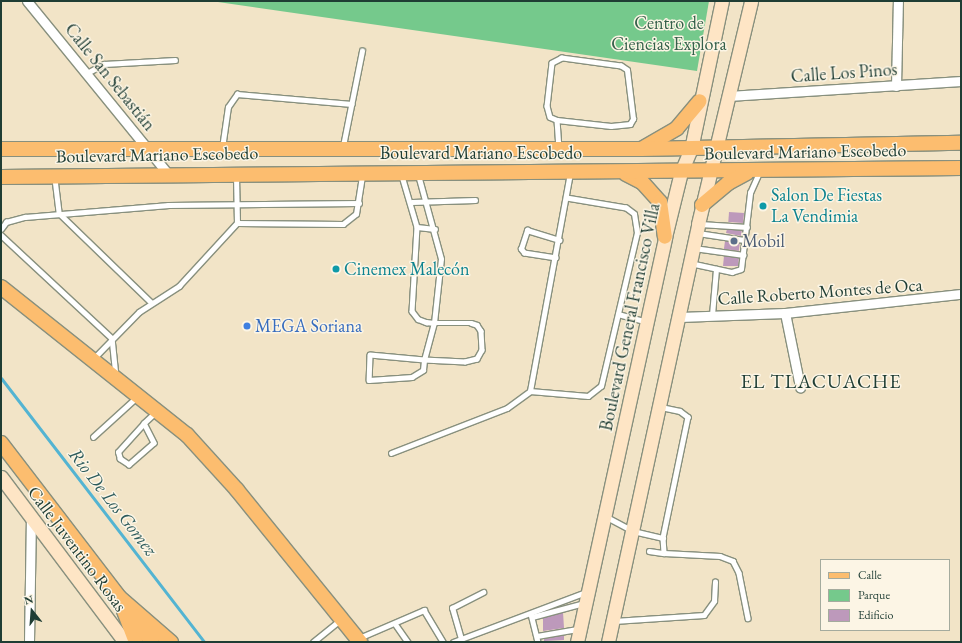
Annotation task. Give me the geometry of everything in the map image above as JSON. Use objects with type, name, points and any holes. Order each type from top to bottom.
[{"type":"main road","name":"Boulevard General Francisco Villa","points":[[579,636],[646,321],[681,172],[691,149],[700,100],[722,1]]},
{"type":"main road","points":[[608,642],[614,621],[661,407],[702,205],[712,173],[752,1]]},
{"type":"main road","points":[[641,149],[678,128],[700,100]]},
{"type":"main road","name":"Boulevard Mariano Escobedo","points":[[1,149],[150,151],[343,148],[691,149],[718,147],[961,143]]},
{"type":"main road","points":[[236,172],[242,156],[251,149]]},
{"type":"main road","name":"Boulevard Mariano Escobedo","points":[[1,177],[236,172],[570,174],[618,171],[712,173],[961,168]]},
{"type":"main road","points":[[618,171],[634,177],[655,194],[662,207],[665,238]]},
{"type":"main road","points":[[702,205],[728,183],[755,171]]},
{"type":"main road","points":[[1,280],[39,314],[159,410],[212,460],[359,640]]},
{"type":"main road","points":[[1,287],[39,314]]},
{"type":"main road","points":[[1,443],[152,642]]},
{"type":"main road","name":"Calle Juventino Rosas","points":[[1,477],[6,489],[31,513],[125,642]]},
{"type":"main road","points":[[119,597],[136,642]]},
{"type":"main road","points":[[119,597],[172,642]]},
{"type":"street","name":"Calle San Sebastián","points":[[27,1],[168,174]]},
{"type":"street","points":[[896,86],[898,1]]},
{"type":"street","name":"Calle Los Pinos","points":[[729,96],[961,81]]},
{"type":"street","name":"Calle Roberto Montes de Oca","points":[[680,317],[785,312],[961,294]]},
{"type":"street","points":[[785,312],[800,387]]},
{"type":"street","points":[[29,642],[31,513]]},
{"type":"lane","points":[[343,148],[362,51]]},
{"type":"lane","points":[[562,58],[621,66],[627,70],[633,119],[630,124],[611,126],[556,120],[550,117],[547,106],[552,63],[562,58]]},
{"type":"lane","points":[[86,73],[104,64],[175,60]]},
{"type":"lane","points":[[222,150],[228,107],[237,94],[352,104]]},
{"type":"lane","points":[[556,120],[559,148]]},
{"type":"lane","points":[[690,263],[737,272],[741,269],[744,255],[750,193],[755,171]]},
{"type":"lane","points":[[94,358],[112,338],[152,303],[179,286],[237,223],[236,172]]},
{"type":"lane","points":[[237,223],[343,224],[352,220],[360,203],[362,172]]},
{"type":"lane","points":[[400,172],[412,202],[417,227],[412,311],[418,319],[434,323],[477,325],[481,331],[482,350],[477,359],[465,362],[424,360],[370,355],[368,378],[412,378],[423,370],[424,360],[434,323],[441,259],[428,201],[417,172]]},
{"type":"lane","points":[[530,391],[556,258],[570,174]]},
{"type":"lane","points":[[54,175],[59,213],[152,303]]},
{"type":"lane","points":[[390,452],[507,408],[530,391],[588,396],[596,392],[604,377],[637,233],[634,214],[616,205],[567,198]]},
{"type":"lane","points":[[412,202],[475,200]]},
{"type":"lane","points":[[1,230],[6,222],[25,217],[59,213],[168,205],[360,203]]},
{"type":"lane","points":[[417,227],[435,229]]},
{"type":"lane","points":[[697,228],[746,227]]},
{"type":"lane","points":[[697,228],[745,240]]},
{"type":"lane","points":[[556,258],[524,253],[521,249],[527,230],[559,240]]},
{"type":"lane","points":[[1,235],[112,338],[116,376]]},
{"type":"lane","points":[[694,248],[744,255]]},
{"type":"lane","points":[[712,315],[716,269]]},
{"type":"lane","points":[[618,314],[646,321]]},
{"type":"lane","points":[[93,437],[140,395]]},
{"type":"lane","points":[[661,407],[680,411],[688,417],[663,538],[664,553]]},
{"type":"lane","points":[[144,423],[154,443],[129,465],[120,459],[118,452],[144,423],[159,410]]},
{"type":"lane","points":[[605,516],[633,531],[663,538]]},
{"type":"lane","points":[[649,551],[720,556],[733,561],[739,573],[748,618]]},
{"type":"lane","points":[[614,621],[704,615],[714,601],[715,582]]},
{"type":"lane","points":[[462,639],[452,608],[483,592]]},
{"type":"lane","points":[[453,642],[588,597]]},
{"type":"lane","points":[[531,615],[588,597]]},
{"type":"lane","points":[[359,640],[428,611],[443,642]]},
{"type":"lane","points":[[531,615],[538,642]]},
{"type":"lane","points":[[313,642],[342,619]]},
{"type":"lane","points":[[396,625],[408,642]]},
{"type":"lane","points":[[536,636],[579,636]]},
{"type":"green space","name":"Centro de Ciencias Explora","points":[[211,1],[709,1],[697,71]]},
{"type":"building","points":[[729,212],[744,213],[743,223],[728,222]]},
{"type":"building","points":[[727,229],[742,230],[741,236],[726,233]]},
{"type":"building","points":[[725,241],[740,243],[739,251],[724,249]]},
{"type":"building","points":[[724,256],[739,258],[738,266],[723,266]]},
{"type":"building","points":[[563,612],[564,628],[543,631],[543,618]]},
{"type":"building","points":[[564,635],[564,640],[544,641],[544,639]]},
{"type":"waterway","name":"Rio De Los Gomez","points":[[1,378],[204,642]]},
{"type":"place","name":"Salon De Fiestas La Vendimia","points":[[763,206]]},
{"type":"place","name":"Mobil","points":[[734,241]]},
{"type":"place","name":"Cinemex Malecón","points":[[336,269]]},
{"type":"place","name":"MEGA Soriana","points":[[247,326]]},
{"type":"district","name":"EL TLACUACHE","points":[[821,381]]}]
